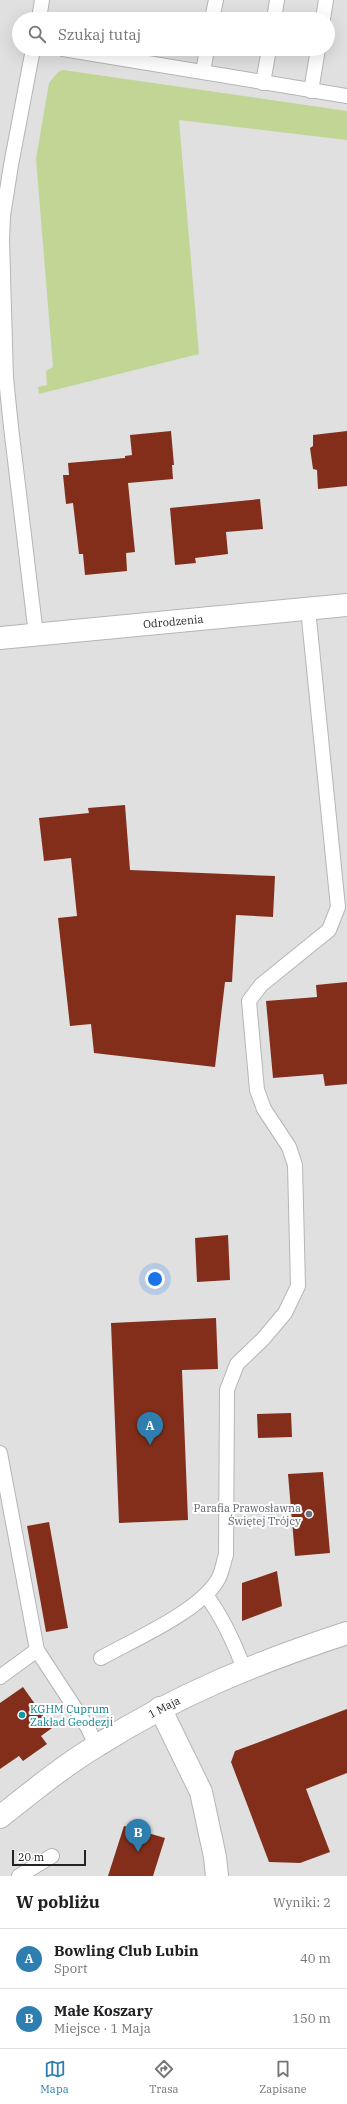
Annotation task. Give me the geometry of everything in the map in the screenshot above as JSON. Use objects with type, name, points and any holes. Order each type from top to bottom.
[{"type":"street","name":"Odrodzenia","points":[[0,638],[347,605]]},
{"type":"street","name":"1 Maja","points":[[0,1817],[44,1782],[96,1745],[160,1708],[244,1669],[347,1633]]},
{"type":"street","points":[[160,1708],[201,1792],[215,1857],[217,1876]]},
{"type":"lane","points":[[40,12],[42,0]]},
{"type":"lane","points":[[213,12],[216,0]]},
{"type":"lane","points":[[275,12],[277,0]]},
{"type":"lane","points":[[324,12],[326,0]]},
{"type":"lane","points":[[33,56],[11,165],[3,216],[2,240],[6,370],[11,427],[36,635]]},
{"type":"lane","points":[[106,56],[347,96]]},
{"type":"lane","points":[[203,72],[206,56]]},
{"type":"lane","points":[[263,83],[268,56]]},
{"type":"lane","points":[[311,91],[317,56]]},
{"type":"lane","points":[[100,1658],[192,1606],[206,1595],[218,1580],[226,1555],[227,1390],[237,1364],[263,1339],[285,1312],[298,1286],[295,1165],[289,1146],[264,1109],[257,1090],[249,1001],[261,985],[329,930],[338,906],[308,609]]},
{"type":"lane","points":[[0,1453],[37,1650],[88,1728],[96,1745]]},
{"type":"lane","points":[[206,1595],[219,1612],[244,1669]]},
{"type":"lane","points":[[0,1677],[37,1650]]},
{"type":"lane","points":[[19,1876],[52,1856]]},
{"type":"green space","points":[[63,70],[347,111],[347,140],[179,120],[199,354],[39,394],[38,387],[47,385],[46,371],[53,367],[36,159],[49,83],[58,72]]},
{"type":"building","points":[[171,431],[174,465],[172,465],[173,479],[128,483],[135,552],[126,553],[127,571],[85,575],[83,554],[79,554],[73,503],[66,504],[63,475],[69,475],[68,463],[125,458],[125,456],[132,455],[130,435]]},
{"type":"building","points":[[347,431],[347,486],[318,489],[317,470],[313,469],[310,448],[313,446],[313,435]]},
{"type":"building","points":[[260,499],[263,529],[226,532],[228,554],[195,558],[196,563],[175,565],[170,508]]},
{"type":"building","points":[[125,805],[130,870],[275,876],[273,917],[236,915],[232,982],[225,982],[215,1067],[94,1053],[91,1024],[70,1026],[58,918],[77,916],[71,858],[44,861],[39,818],[89,813],[88,808]]},
{"type":"building","points":[[347,982],[347,1084],[325,1086],[323,1074],[273,1078],[266,1001],[317,997],[316,985]]},
{"type":"building","points":[[228,1235],[230,1280],[197,1282],[195,1238]]},
{"type":"building","points":[[216,1318],[218,1369],[182,1370],[188,1520],[119,1523],[111,1323]]},
{"type":"building","points":[[291,1413],[292,1437],[258,1438],[257,1414]]},
{"type":"building","name":"Parafia Prawosławna Świętej Trójcy","points":[[323,1472],[330,1553],[295,1556],[288,1474]]},
{"type":"building","points":[[49,1522],[68,1628],[46,1632],[27,1526]]},
{"type":"building","points":[[277,1571],[282,1606],[242,1621],[242,1583]]},
{"type":"building","name":"KGHM Cuprum Zakład Geodezji","points":[[23,1687],[52,1728],[41,1736],[47,1744],[23,1761],[19,1756],[0,1769],[0,1703]]},
{"type":"building","points":[[347,1709],[347,1773],[306,1789],[330,1852],[300,1863],[269,1862],[231,1762],[235,1751]]},
{"type":"building","points":[[124,1826],[165,1838],[153,1876],[108,1876]]},
{"type":"place","name":"Bowling Club Lubin","points":[[150,1445]]},
{"type":"place","name":"Parafia Prawosławna Świętej Trójcy","points":[[309,1514]]},
{"type":"place","name":"KGHM Cuprum Zakład Geodezji","points":[[22,1715]]},
{"type":"place","name":"Małe Koszary","points":[[138,1852]]}]
